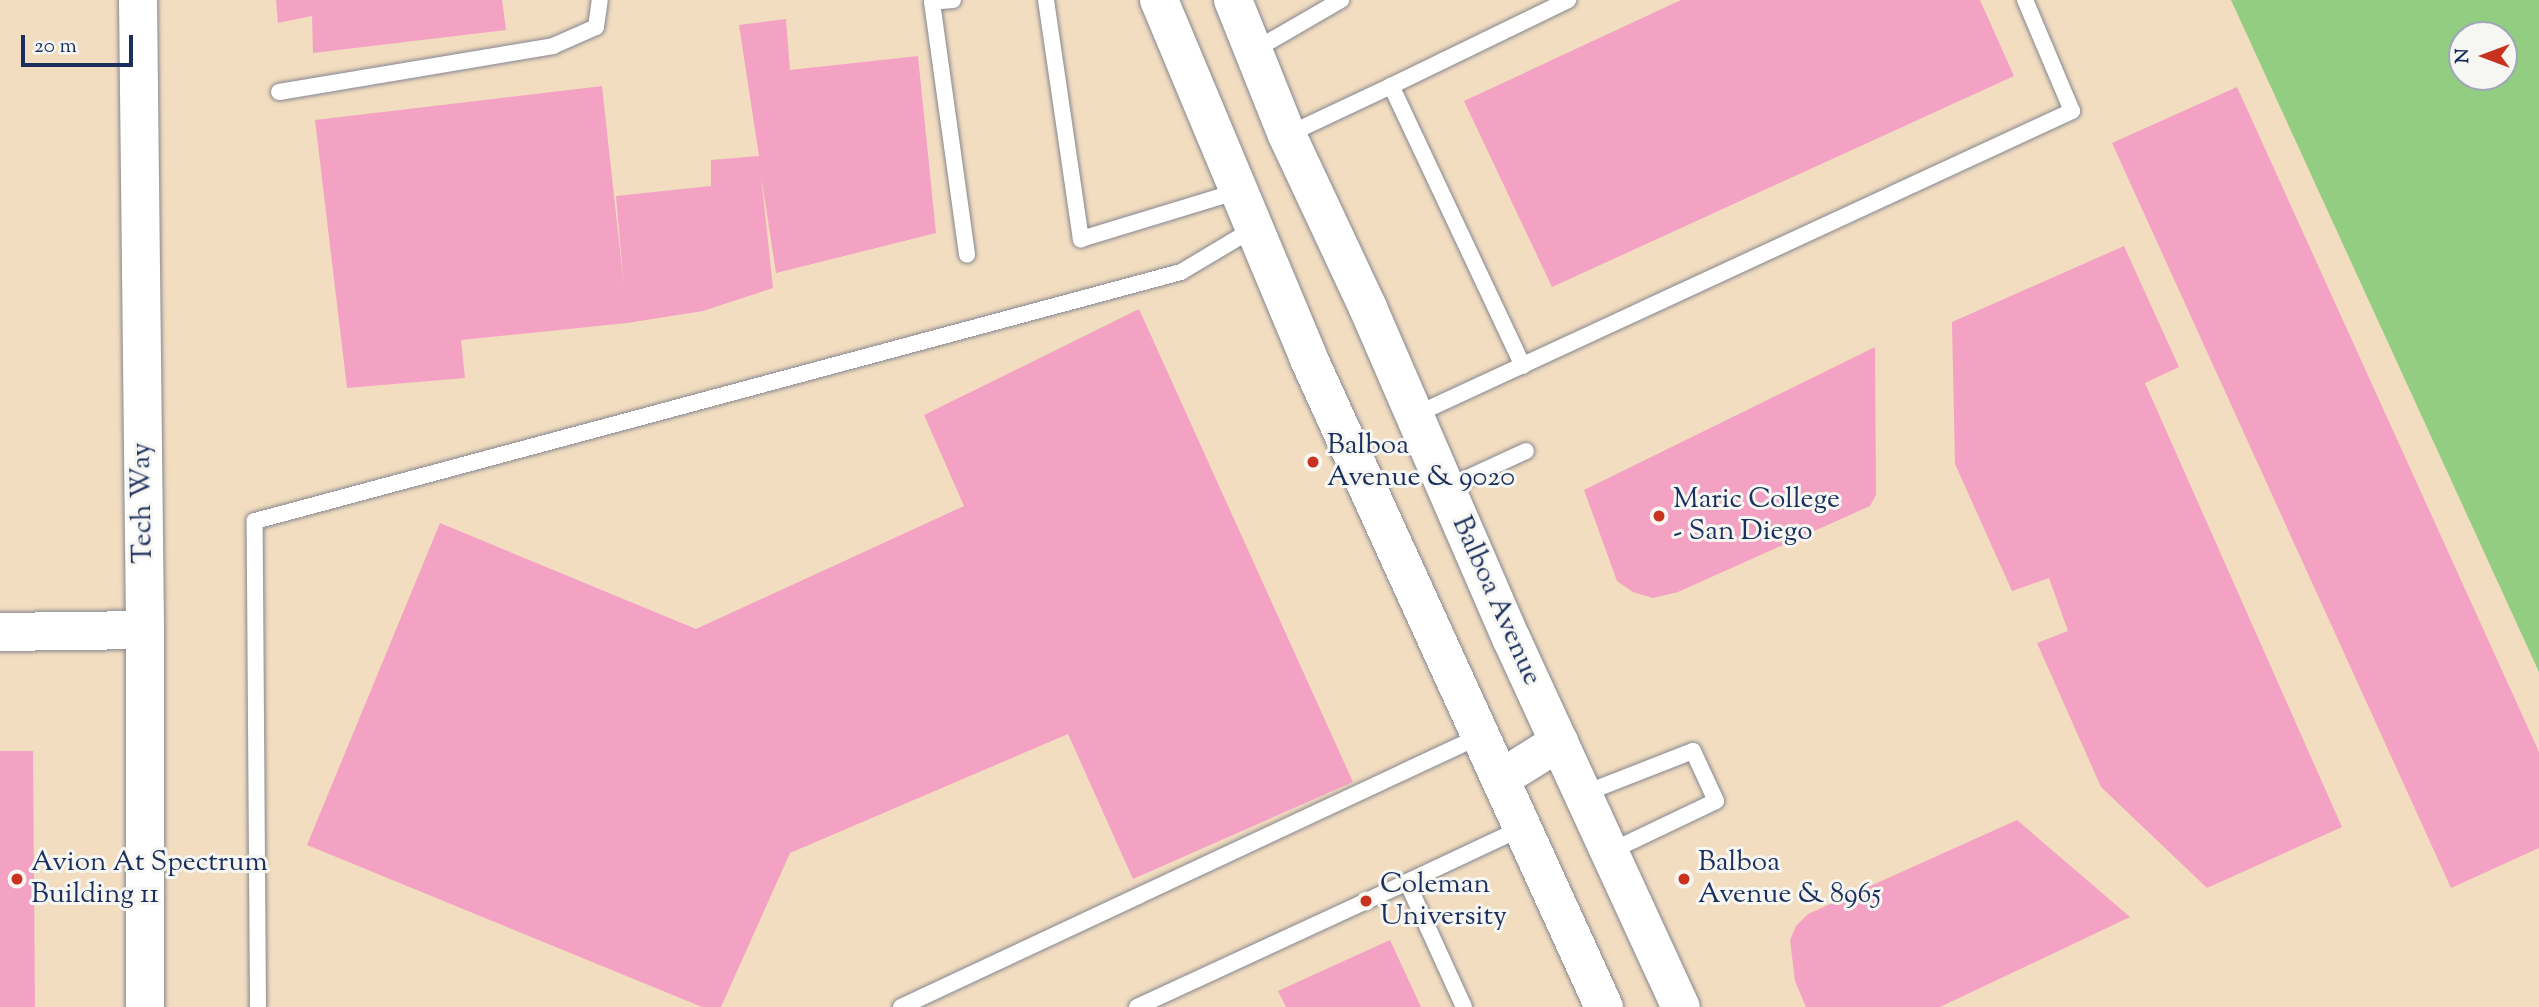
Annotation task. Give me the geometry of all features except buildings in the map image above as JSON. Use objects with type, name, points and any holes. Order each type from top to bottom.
[{"type":"main road","name":"Tech Way","points":[[138,0],[145,630],[145,1007]]},
{"type":"main road","points":[[1159,0],[1253,229],[1604,1007]]},
{"type":"main road","name":"Balboa Avenue","points":[[1233,0],[1287,135],[1368,308],[1559,742],[1681,1007]]},
{"type":"main road","points":[[0,632],[145,630]]},
{"type":"main road","points":[[1500,779],[1559,742]]},
{"type":"lane","points":[[279,92],[553,46],[596,27],[600,0]]},
{"type":"lane","points":[[953,0],[932,2],[967,255]]},
{"type":"lane","points":[[1046,0],[1081,239],[1239,191]]},
{"type":"lane","points":[[1253,51],[1341,0]]},
{"type":"lane","points":[[1287,135],[1568,0]]},
{"type":"lane","points":[[1415,415],[2072,111],[2025,0]]},
{"type":"lane","points":[[1391,86],[1523,366]]},
{"type":"lane","points":[[258,1007],[255,521],[1181,272],[1253,229]]},
{"type":"lane","points":[[1446,488],[1526,451]]},
{"type":"lane","points":[[901,1007],[1480,736]]},
{"type":"lane","points":[[1583,794],[1693,751],[1716,801],[1609,852]]},
{"type":"lane","points":[[1137,1007],[1522,828]]},
{"type":"lane","points":[[1407,882],[1464,1007]]},
{"type":"green space","points":[[2231,0],[2539,0],[2539,672]]},
{"type":"place","name":"Balboa Avenue & 9020","points":[[1313,462]]},
{"type":"place","name":"Maric College - San Diego","points":[[1659,516]]},
{"type":"place","name":"Avion At Spectrum Building 11","points":[[17,879]]},
{"type":"place","name":"Balboa Avenue & 8965","points":[[1684,879]]},
{"type":"place","name":"Coleman University","points":[[1366,901]]}]
